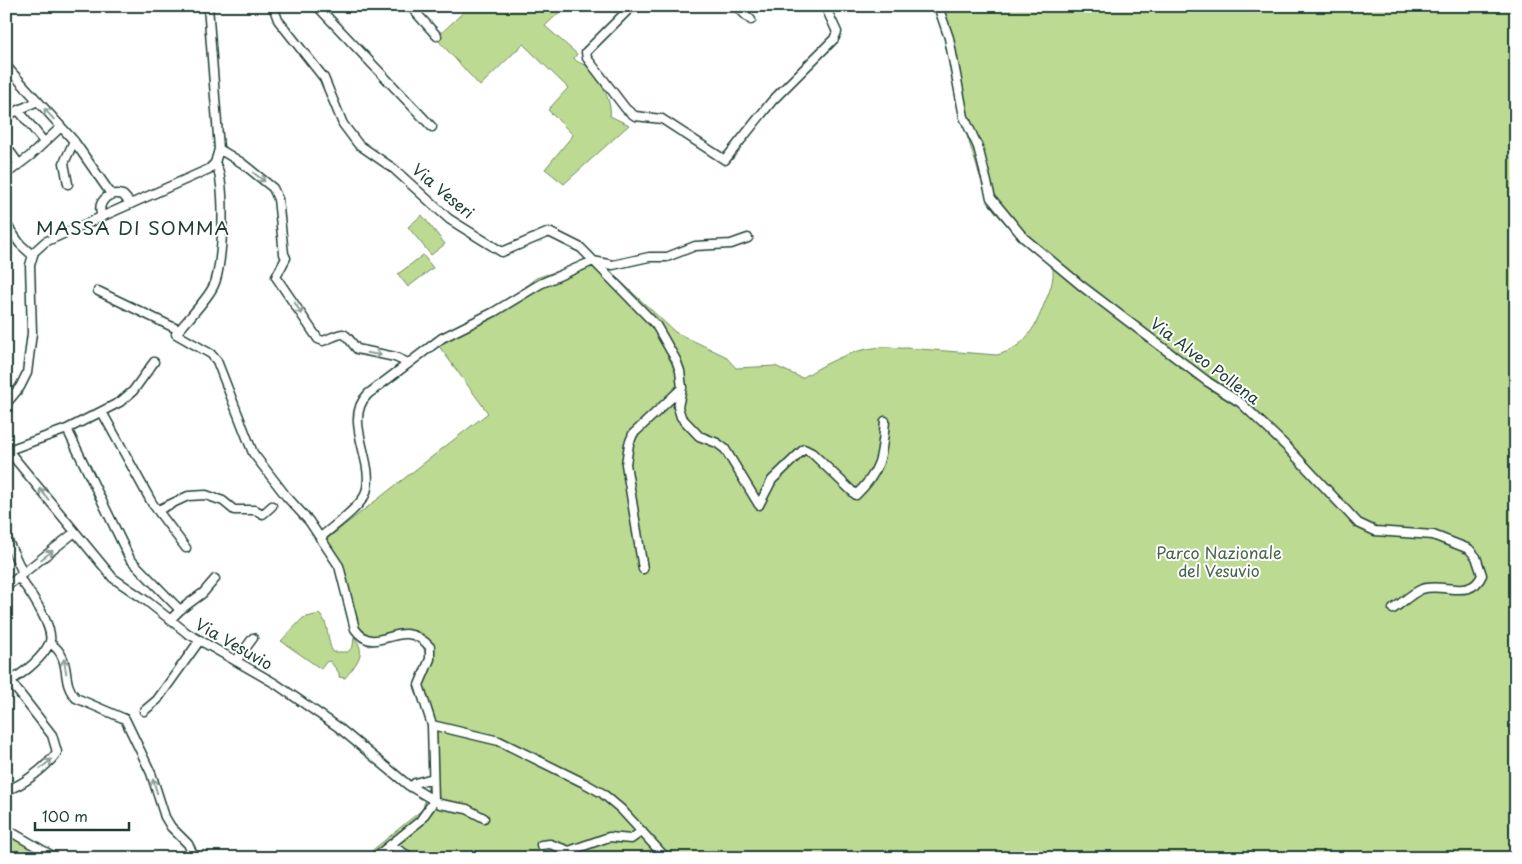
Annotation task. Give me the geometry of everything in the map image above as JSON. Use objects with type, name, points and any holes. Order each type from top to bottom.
[{"type":"street","points":[[6,404],[20,387],[29,362],[32,333],[30,265],[32,255],[44,242],[208,169],[215,164],[219,150],[208,6]]},
{"type":"street","name":"Via Veseri","points":[[273,6],[278,20],[324,78],[343,124],[353,139],[413,184],[449,219],[502,252],[548,232],[581,248],[656,325],[676,360],[682,388],[678,407],[681,417],[699,436],[717,443],[725,449],[759,505],[772,480],[804,449],[812,453],[856,495],[867,484],[882,459],[885,421]]},
{"type":"street","points":[[317,6],[432,127]]},
{"type":"street","points":[[410,6],[437,36]]},
{"type":"street","points":[[632,6],[586,52],[587,58],[626,109],[636,116],[662,119],[725,160],[772,101],[834,39],[837,32],[825,6]]},
{"type":"street","points":[[736,6],[751,20]]},
{"type":"street","name":"Via Alveo Pollena","points":[[938,6],[949,38],[964,117],[978,147],[991,198],[1024,238],[1083,287],[1116,309],[1201,376],[1241,403],[1288,448],[1358,524],[1375,531],[1433,535],[1469,549],[1476,557],[1482,575],[1479,582],[1472,588],[1421,590],[1393,609]]},
{"type":"street","points":[[6,66],[74,141],[111,194]]},
{"type":"street","points":[[6,116],[38,100]]},
{"type":"street","points":[[19,111],[44,142]]},
{"type":"street","points":[[9,172],[61,126]]},
{"type":"street","points":[[68,184],[64,164],[74,141]]},
{"type":"street","points":[[6,146],[19,164]]},
{"type":"street","points":[[219,150],[262,179],[276,193],[286,258],[276,277],[318,339],[323,341],[343,333],[348,335],[358,350],[395,357],[408,363]]},
{"type":"street","points":[[177,332],[214,285],[220,258],[223,215],[219,170],[215,164]]},
{"type":"street","points":[[102,217],[100,206],[104,198],[111,194],[123,195],[131,204]]},
{"type":"street","points":[[6,224],[20,244],[32,255]]},
{"type":"street","points":[[320,538],[358,504],[366,490],[366,470],[358,419],[360,405],[368,394],[442,338],[494,312],[540,284],[593,261],[613,265],[649,257],[667,258],[694,246],[731,244],[748,238]]},
{"type":"street","points":[[98,291],[177,332],[211,354],[217,361],[253,453],[280,489],[308,520],[339,566],[355,629],[360,636],[375,641],[396,634],[413,634],[422,638],[430,647],[430,659],[419,685],[432,725],[434,801],[420,821],[374,858]]},
{"type":"street","points":[[7,450],[67,429],[102,412],[133,391],[154,362]]},
{"type":"street","points":[[643,568],[626,464],[629,444],[634,434],[682,388]]},
{"type":"street","points":[[102,412],[158,510],[186,548]]},
{"type":"street","points":[[67,429],[130,559],[180,610]]},
{"type":"street","name":"Via Vesuvio","points":[[7,450],[113,578],[200,640],[276,684],[338,728],[411,787],[448,807],[466,809],[484,818]]},
{"type":"street","points":[[158,510],[188,496],[196,495],[216,498],[238,511],[255,510],[263,514],[272,506]]},
{"type":"street","points":[[6,587],[75,532]]},
{"type":"street","points":[[6,537],[20,575],[51,633],[50,644],[29,667],[8,682],[52,735],[57,752],[46,765],[23,783],[6,790]]},
{"type":"street","points":[[170,620],[203,593],[215,579]]},
{"type":"street","points":[[236,662],[253,638]]},
{"type":"street","points":[[144,711],[157,700],[200,640]]},
{"type":"street","points":[[50,644],[61,651],[65,660],[71,693],[76,698],[125,719],[151,772],[165,817],[171,827],[188,844],[194,858]]},
{"type":"street","points":[[432,725],[498,741],[584,783],[615,804],[666,858]]},
{"type":"street","points":[[411,787],[415,783],[433,778]]},
{"type":"street","points":[[6,829],[56,858]]},
{"type":"street","points":[[541,845],[550,844],[569,851],[609,837],[631,839],[642,831]]},
{"type":"street","points":[[390,845],[412,858]]},
{"type":"green space","points":[[470,6],[566,6],[545,26],[577,54],[574,58],[575,60],[587,66],[596,76],[607,96],[610,116],[629,125],[564,184],[545,169],[573,135],[548,110],[568,88],[523,44],[480,86],[436,38]]},
{"type":"green space","name":"Parco Nazionale del Vesuvio","points":[[935,6],[1516,6],[1516,858],[363,858],[423,809],[431,773],[430,728],[417,695],[417,680],[427,659],[423,646],[414,637],[398,638],[369,646],[360,639],[349,622],[337,571],[319,545],[488,413],[433,338],[498,307],[536,278],[576,265],[602,264],[675,332],[725,356],[736,368],[775,366],[802,378],[851,353],[872,348],[886,347],[997,355],[1014,348],[1027,336],[1037,322],[1050,290],[1053,267],[1012,231],[996,213],[986,195],[962,120],[950,60]]},
{"type":"green space","points":[[422,215],[445,244],[431,255],[408,227]]},
{"type":"green space","points":[[423,255],[433,268],[408,287],[398,274]]},
{"type":"green space","points":[[319,614],[325,622],[329,643],[333,652],[348,652],[353,646],[354,637],[358,643],[360,648],[359,658],[345,678],[339,677],[339,673],[330,661],[326,662],[321,669],[281,641],[303,618]]},
{"type":"green space","points":[[6,827],[54,854],[62,858],[6,858]]},
{"type":"district","name":"MASSA DI SOMMA","points":[[133,228]]}]
